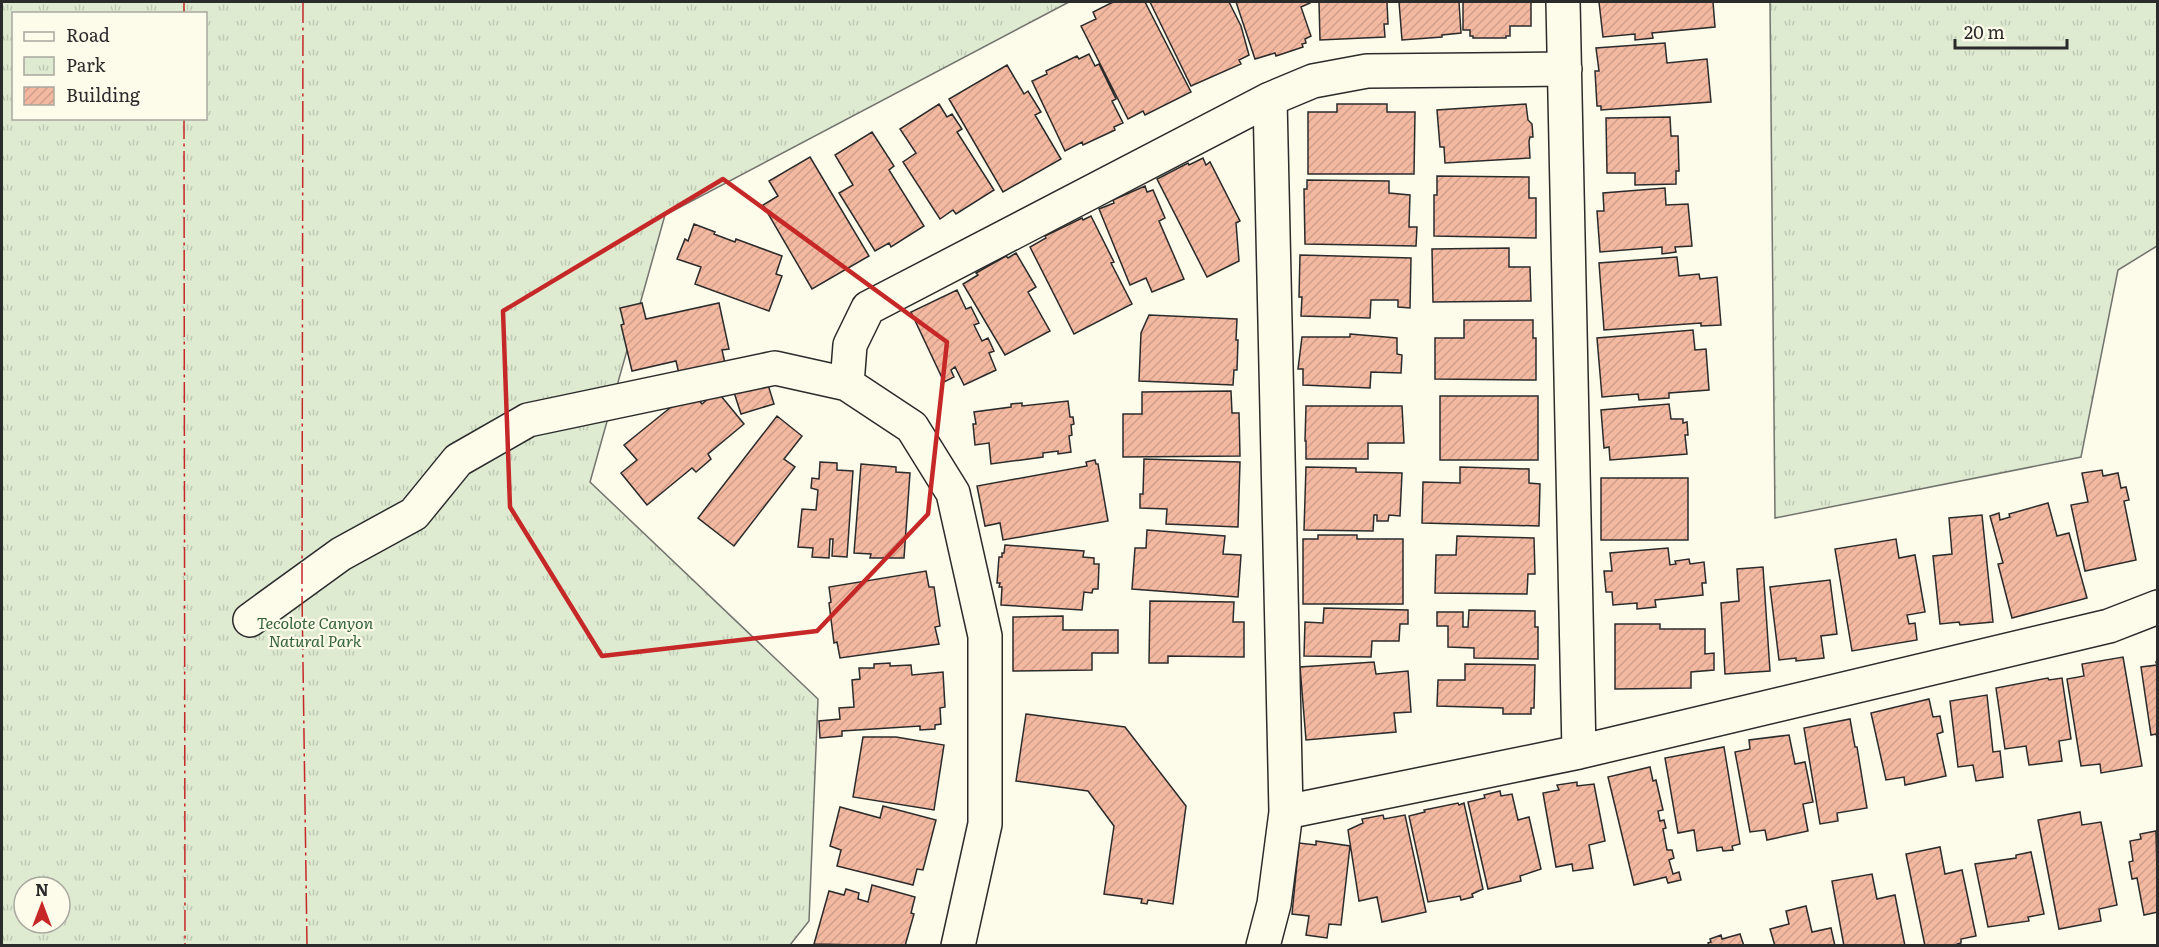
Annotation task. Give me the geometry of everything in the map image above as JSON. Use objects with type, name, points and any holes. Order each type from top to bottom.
[{"type":"lane","points":[[1563,2],[1578,752]]},
{"type":"lane","points":[[847,384],[850,345],[868,309],[1270,99],[1313,81],[1367,71],[1565,69]]},
{"type":"lane","points":[[1263,945],[1274,904],[1286,812],[1270,99]]},
{"type":"lane","points":[[250,620],[341,554],[414,514],[458,460],[528,420],[775,368],[847,384],[912,427],[953,493],[985,636],[985,824],[958,945]]},
{"type":"lane","points":[[1286,812],[1578,752],[2109,626],[2157,607]]},
{"type":"highlighted area","points":[[723,179],[947,342],[928,514],[817,631],[602,656],[510,507],[503,311]]},
{"type":"green space","name":"Tecolote Canyon Natural Park","points":[[2,2],[1069,2],[665,215],[590,482],[818,699],[809,921],[790,945],[2,946]]},
{"type":"green space","points":[[1770,2],[2157,2],[2157,246],[2118,270],[2081,457],[1775,518]]},
{"type":"building","points":[[1113,2],[1145,2],[1191,92],[1145,115],[1143,111],[1128,119],[1081,26],[1096,19],[1093,12]]},
{"type":"building","points":[[1150,2],[1229,2],[1241,26],[1249,55],[1239,60],[1241,64],[1191,86]]},
{"type":"building","points":[[1236,2],[1310,2],[1301,7],[1311,36],[1305,39],[1306,43],[1302,44],[1303,47],[1276,56],[1275,53],[1255,59]]},
{"type":"building","points":[[1319,2],[1387,2],[1388,24],[1384,24],[1385,37],[1320,40]]},
{"type":"building","points":[[1399,2],[1459,2],[1461,33],[1402,40]]},
{"type":"building","points":[[1463,2],[1531,2],[1531,26],[1510,26],[1510,36],[1506,38],[1473,38],[1470,36],[1470,30],[1463,30]]},
{"type":"building","points":[[1599,2],[1713,2],[1715,27],[1652,33],[1653,38],[1635,40],[1635,34],[1603,37]]},
{"type":"building","points":[[1665,43],[1667,63],[1707,59],[1711,102],[1601,110],[1601,106],[1597,106],[1595,71],[1599,71],[1596,48]]},
{"type":"building","points":[[1089,54],[1095,66],[1099,64],[1116,99],[1112,101],[1123,123],[1114,127],[1115,130],[1065,151],[1032,81],[1047,74],[1046,71],[1077,56],[1079,59]]},
{"type":"building","points":[[1007,65],[1024,94],[1028,91],[1041,112],[1035,115],[1061,159],[1003,192],[949,99]]},
{"type":"building","points":[[939,104],[947,117],[952,114],[962,129],[957,132],[994,190],[956,214],[953,210],[940,219],[903,162],[916,153],[900,129]]},
{"type":"building","points":[[1337,104],[1387,104],[1387,112],[1415,112],[1414,174],[1308,174],[1308,112],[1337,112]]},
{"type":"building","points":[[1526,104],[1533,137],[1530,137],[1529,141],[1530,158],[1445,163],[1444,147],[1440,147],[1437,110]]},
{"type":"building","points":[[1670,117],[1671,136],[1678,136],[1679,171],[1676,171],[1676,184],[1635,185],[1635,173],[1607,173],[1606,118]]},
{"type":"building","points":[[872,132],[894,166],[889,170],[924,226],[891,247],[889,243],[875,251],[839,193],[853,185],[835,155]]},
{"type":"building","points":[[810,157],[869,256],[812,289],[763,205],[778,196],[769,181]]},
{"type":"building","points":[[1203,158],[1206,165],[1210,162],[1240,221],[1236,223],[1239,261],[1207,277],[1157,179]]},
{"type":"building","points":[[1437,176],[1529,177],[1529,198],[1536,198],[1536,238],[1434,236],[1434,195],[1437,195]]},
{"type":"building","points":[[1307,180],[1389,181],[1389,193],[1410,195],[1409,227],[1417,227],[1416,246],[1305,244],[1304,189],[1307,189]]},
{"type":"building","points":[[1145,186],[1147,192],[1153,190],[1165,218],[1159,221],[1184,279],[1152,292],[1146,278],[1130,285],[1099,209]]},
{"type":"building","points":[[1665,188],[1666,205],[1688,204],[1692,246],[1675,247],[1676,252],[1662,254],[1662,247],[1600,252],[1597,211],[1604,211],[1603,193]]},
{"type":"building","points":[[1091,216],[1132,304],[1074,334],[1030,247],[1046,238],[1045,236]]},
{"type":"building","points":[[694,224],[735,242],[736,239],[782,256],[776,274],[782,276],[769,311],[695,284],[701,267],[677,259],[685,239],[688,241]]},
{"type":"building","points":[[1509,248],[1509,267],[1530,267],[1531,301],[1433,302],[1432,249]]},
{"type":"building","points":[[1016,253],[1036,287],[1028,292],[1050,331],[1005,355],[963,284],[978,275],[976,273]]},
{"type":"building","points":[[1300,255],[1411,258],[1410,308],[1398,307],[1398,300],[1371,300],[1370,318],[1301,316]]},
{"type":"building","points":[[1677,257],[1679,276],[1699,274],[1700,279],[1717,277],[1721,325],[1701,326],[1701,323],[1604,330],[1599,263]]},
{"type":"building","points":[[957,290],[966,309],[971,307],[979,323],[974,325],[982,341],[988,338],[994,351],[989,353],[996,370],[964,385],[955,367],[951,370],[954,377],[944,382],[911,312]]},
{"type":"building","points":[[642,303],[646,319],[719,303],[729,349],[722,350],[725,363],[679,374],[676,361],[632,371],[621,325],[624,324],[620,308]]},
{"type":"building","points":[[1149,315],[1237,319],[1237,370],[1234,370],[1233,385],[1139,381],[1141,333]]},
{"type":"building","points":[[1464,320],[1533,320],[1533,338],[1536,338],[1536,380],[1435,379],[1435,338],[1464,338]]},
{"type":"building","points":[[1693,330],[1695,350],[1706,349],[1709,390],[1669,393],[1669,398],[1639,400],[1638,394],[1602,397],[1597,338]]},
{"type":"building","points":[[1350,334],[1397,338],[1397,354],[1402,355],[1401,373],[1371,372],[1370,388],[1303,385],[1303,369],[1298,369],[1302,337],[1350,337]]},
{"type":"building","points":[[764,372],[774,404],[741,414],[731,383]]},
{"type":"building","points":[[691,391],[702,404],[717,391],[744,424],[708,454],[711,459],[696,472],[692,468],[647,505],[621,473],[637,460],[624,445]]},
{"type":"building","points":[[1231,391],[1232,413],[1239,413],[1240,456],[1123,457],[1123,414],[1142,414],[1142,392]]},
{"type":"building","points":[[1440,396],[1538,396],[1538,460],[1440,460]]},
{"type":"building","points":[[1068,401],[1070,417],[1073,417],[1074,424],[1071,425],[1072,435],[1069,436],[1071,452],[1043,453],[1043,457],[991,464],[989,443],[975,445],[974,412],[1011,407],[1011,404],[1022,403],[1022,406]]},
{"type":"building","points":[[1669,404],[1671,419],[1683,419],[1683,423],[1687,422],[1688,435],[1685,435],[1687,454],[1610,460],[1609,447],[1604,448],[1601,410]]},
{"type":"building","points":[[1306,406],[1402,406],[1404,443],[1368,443],[1368,459],[1306,459]]},
{"type":"building","points":[[777,416],[802,436],[784,459],[795,467],[734,546],[698,518]]},
{"type":"building","points":[[1144,459],[1240,462],[1238,527],[1166,524],[1167,509],[1140,508],[1140,494],[1143,494]]},
{"type":"building","points":[[1095,460],[1098,464],[1108,521],[1003,540],[1000,523],[985,526],[977,486],[1087,466],[1086,462]]},
{"type":"building","points":[[820,462],[837,463],[837,470],[853,471],[847,557],[832,556],[833,539],[830,539],[829,558],[812,557],[813,548],[798,547],[802,509],[816,510],[818,490],[811,488],[812,478],[819,479]]},
{"type":"building","points":[[861,464],[896,467],[896,472],[910,473],[904,558],[870,558],[871,554],[854,553]]},
{"type":"building","points":[[1306,467],[1356,468],[1356,472],[1402,473],[1400,516],[1389,515],[1388,521],[1377,521],[1377,515],[1374,515],[1373,531],[1304,530]]},
{"type":"building","points":[[1460,467],[1529,469],[1529,483],[1540,484],[1539,526],[1422,523],[1423,482],[1460,483]]},
{"type":"building","points":[[2102,470],[2103,476],[2118,473],[2121,488],[2126,487],[2129,500],[2124,501],[2136,560],[2085,571],[2071,505],[2088,502],[2082,473]]},
{"type":"building","points":[[1601,478],[1688,478],[1688,540],[1601,540]]},
{"type":"building","points":[[2048,503],[2057,536],[2069,533],[2087,598],[2012,618],[1998,564],[2003,563],[1990,516],[1999,513],[2000,520],[2010,517],[2009,514]]},
{"type":"building","points":[[1982,515],[1993,622],[1940,624],[1933,556],[1952,554],[1949,518]]},
{"type":"building","points":[[1147,530],[1225,536],[1223,554],[1241,555],[1238,597],[1132,589],[1135,548],[1146,548]]},
{"type":"building","points":[[1318,535],[1357,535],[1357,539],[1403,539],[1403,604],[1303,604],[1303,539],[1318,539]]},
{"type":"building","points":[[1457,536],[1534,538],[1535,574],[1528,574],[1527,594],[1435,593],[1436,555],[1456,555]]},
{"type":"building","points":[[1896,539],[1899,558],[1915,555],[1925,612],[1907,615],[1909,624],[1915,623],[1917,640],[1852,651],[1835,549]]},
{"type":"building","points":[[1005,545],[1084,551],[1083,557],[1094,558],[1094,564],[1099,564],[1098,589],[1093,589],[1092,593],[1084,592],[1082,610],[1001,605],[1002,587],[999,587],[1000,583],[997,583],[999,557],[1002,557],[1004,553]]},
{"type":"building","points":[[1668,548],[1670,565],[1676,564],[1675,561],[1689,559],[1690,564],[1704,562],[1706,583],[1702,583],[1703,595],[1655,600],[1656,607],[1637,609],[1637,603],[1613,605],[1612,592],[1606,592],[1604,571],[1612,571],[1610,553]]},
{"type":"building","points":[[1763,567],[1770,671],[1725,674],[1721,603],[1739,601],[1737,569]]},
{"type":"building","points":[[926,571],[929,587],[934,587],[940,626],[935,627],[939,644],[840,658],[837,642],[834,643],[829,587]]},
{"type":"building","points":[[1830,580],[1837,634],[1821,636],[1824,658],[1779,660],[1770,587]]},
{"type":"building","points":[[1150,601],[1234,602],[1233,622],[1244,622],[1244,657],[1168,656],[1168,663],[1149,663]]},
{"type":"building","points":[[1324,608],[1408,610],[1408,624],[1400,624],[1399,641],[1372,641],[1371,657],[1304,656],[1305,622],[1323,623]]},
{"type":"building","points":[[1469,610],[1535,611],[1535,627],[1538,627],[1538,659],[1474,658],[1474,648],[1448,647],[1448,626],[1437,626],[1437,612],[1463,612],[1463,627],[1468,627]]},
{"type":"building","points":[[1063,616],[1063,630],[1118,630],[1118,653],[1092,653],[1092,670],[1013,671],[1013,617]]},
{"type":"building","points":[[1615,624],[1660,624],[1660,629],[1705,629],[1705,654],[1714,653],[1714,670],[1691,672],[1691,688],[1615,689]]},
{"type":"building","points":[[2123,657],[2142,766],[2101,773],[2100,764],[2081,766],[2067,679],[2084,676],[2082,664]]},
{"type":"building","points":[[1374,662],[1376,674],[1408,671],[1411,712],[1394,713],[1396,732],[1306,740],[1300,667]]},
{"type":"building","points":[[2156,662],[2158,662],[2158,741],[2156,734],[2151,735],[2141,667],[2157,665]]},
{"type":"building","points":[[890,663],[890,666],[911,665],[912,675],[943,672],[945,707],[940,708],[941,724],[935,725],[935,729],[920,730],[920,726],[842,731],[842,736],[820,738],[819,721],[840,719],[839,708],[854,707],[852,680],[860,679],[859,668],[874,668],[874,664]]},
{"type":"building","points":[[1465,664],[1535,665],[1534,708],[1531,708],[1531,714],[1503,714],[1503,708],[1437,706],[1438,680],[1465,680]]},
{"type":"building","points":[[2048,678],[2049,680],[2062,678],[2071,739],[2059,741],[2062,761],[2029,765],[2026,746],[2005,749],[1996,688]]},
{"type":"building","points":[[1987,695],[1993,752],[2000,751],[2003,777],[1976,781],[1973,765],[1958,767],[1950,701]]},
{"type":"building","points":[[1929,699],[1933,717],[1940,716],[1943,732],[1937,734],[1946,776],[1905,785],[1904,777],[1886,780],[1871,713]]},
{"type":"building","points":[[1026,714],[1125,727],[1186,806],[1173,904],[1148,900],[1147,904],[1141,903],[1142,899],[1104,894],[1114,826],[1088,791],[1016,781]]},
{"type":"building","points":[[1850,719],[1867,808],[1837,813],[1838,821],[1820,824],[1804,728]]},
{"type":"building","points":[[1789,735],[1795,764],[1805,762],[1813,802],[1803,804],[1808,831],[1767,840],[1765,830],[1750,832],[1735,752],[1750,749],[1749,740]]},
{"type":"building","points":[[863,737],[896,737],[944,745],[934,810],[853,797]]},
{"type":"building","points":[[1724,747],[1740,844],[1732,846],[1733,850],[1723,851],[1722,847],[1697,851],[1694,830],[1678,833],[1665,758]]},
{"type":"building","points":[[1650,767],[1653,781],[1656,780],[1663,810],[1658,811],[1660,821],[1664,820],[1666,828],[1663,829],[1667,850],[1672,850],[1674,858],[1669,860],[1673,874],[1679,872],[1681,880],[1668,883],[1666,877],[1634,885],[1608,777]]},
{"type":"building","points":[[1577,782],[1577,786],[1594,784],[1605,841],[1589,845],[1593,868],[1573,871],[1572,864],[1556,867],[1543,793],[1559,790],[1557,785]]},
{"type":"building","points":[[1500,791],[1501,796],[1512,794],[1518,820],[1529,817],[1541,869],[1520,876],[1521,881],[1488,889],[1468,802]]},
{"type":"building","points":[[1458,803],[1459,805],[1464,803],[1483,889],[1472,894],[1473,897],[1461,900],[1460,896],[1428,902],[1409,816],[1425,812],[1424,810]]},
{"type":"building","points":[[883,806],[936,820],[923,870],[917,869],[913,885],[837,866],[841,850],[830,846],[840,807],[880,818]]},
{"type":"building","points":[[2080,812],[2082,825],[2101,822],[2117,905],[2099,909],[2101,921],[2059,929],[2038,820]]},
{"type":"building","points":[[1383,815],[1384,819],[1405,815],[1426,912],[1382,922],[1377,897],[1359,901],[1348,830],[1363,823],[1362,819]]},
{"type":"building","points":[[2156,831],[2158,912],[2144,915],[2137,878],[2132,879],[2129,862],[2133,861],[2130,841],[2141,839],[2140,834]]},
{"type":"building","points":[[1316,841],[1350,846],[1341,925],[1329,924],[1327,938],[1306,935],[1309,916],[1292,914],[1299,843],[1316,845]]},
{"type":"building","points":[[1940,847],[1945,874],[1962,870],[1976,936],[1961,939],[1961,943],[1957,946],[1925,946],[1906,854]]},
{"type":"building","points":[[2031,852],[2044,914],[2028,917],[2029,921],[1988,927],[1975,864],[2016,858],[2016,855]]},
{"type":"building","points":[[1872,874],[1877,899],[1895,895],[1905,946],[1844,946],[1832,881]]},
{"type":"building","points":[[872,885],[915,897],[911,913],[914,914],[905,946],[814,944],[829,891],[844,895],[846,889],[859,893],[858,899],[868,902]]},
{"type":"building","points":[[1806,906],[1812,932],[1831,928],[1835,946],[1775,946],[1770,929],[1789,924],[1786,911]]},
{"type":"building","points":[[1740,934],[1744,946],[1709,946],[1708,943],[1711,942],[1710,939],[1721,935],[1722,939]]},
{"type":"power","points":[[184,2],[184,12]]},
{"type":"power","points":[[303,2],[302,594],[307,946]]},
{"type":"power","points":[[184,120],[185,946]]}]
